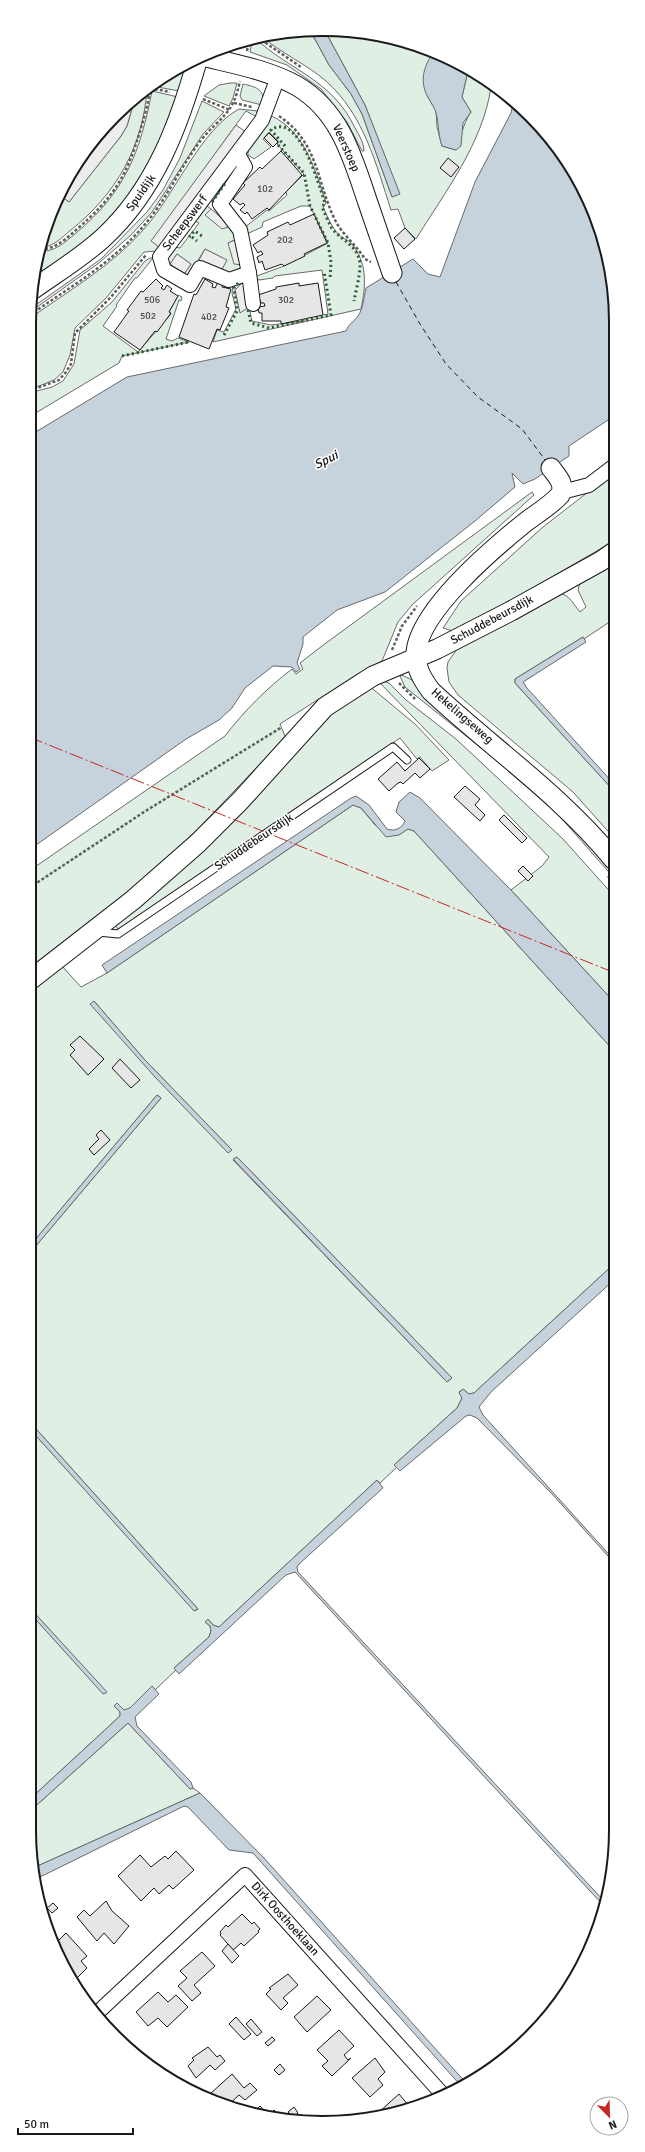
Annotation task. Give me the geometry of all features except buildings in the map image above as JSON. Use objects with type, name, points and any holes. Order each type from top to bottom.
[{"type":"main road","name":"Veerstoep","points":[[212,59],[278,77],[299,87],[328,112],[341,131],[356,166],[392,273]]},
{"type":"main road","name":"Spuidijk","points":[[38,286],[102,239],[126,214],[140,196],[164,156],[187,95],[196,66]]},
{"type":"main road","points":[[551,468],[562,483],[562,492]]},
{"type":"main road","name":"Hekelingseweg","points":[[562,492],[556,499],[520,526],[434,609],[422,630],[418,643],[416,659],[422,679],[432,690],[571,812],[609,854]]},
{"type":"main road","name":"Schuddebeursdijk","points":[[94,931],[198,843],[240,801],[325,707],[373,676],[416,659],[512,611],[609,555]]},
{"type":"main road","points":[[36,975],[94,931]]},
{"type":"street","name":"Scheepswerf","points":[[250,273],[229,280],[200,268],[190,285],[164,270],[160,257],[238,154],[267,110],[278,77]]},
{"type":"street","name":"Scheepswerf","points":[[238,154],[245,167],[220,204],[240,230],[250,273],[253,304]]},
{"type":"street","points":[[562,492],[588,485],[609,470]]},
{"type":"street","name":"Dirk Oosthoeklaan","points":[[100,2010],[245,1875],[439,2091]]},
{"type":"lane","name":"Schuddebeursdijk","points":[[94,931],[118,934],[393,747],[407,760]]},
{"type":"path","points":[[157,89],[170,92]]},
{"type":"path","points":[[46,249],[49,249],[65,239],[98,210],[120,183],[137,140],[148,95]]},
{"type":"path","points":[[267,110],[287,121],[307,145],[316,165],[332,212],[339,225],[365,259]]},
{"type":"path","points":[[36,388],[59,380],[71,364],[75,333],[111,298],[144,256],[153,254],[160,257]]},
{"type":"path","points":[[36,883],[144,812],[283,727],[309,725]]},
{"type":"green space","points":[[314,36],[329,65],[351,94],[362,114],[392,197],[399,194],[365,105],[328,36],[360,38],[415,51],[432,58],[428,97],[436,111],[437,127],[442,146],[456,150],[464,126],[471,112],[462,97],[467,75],[490,90],[487,108],[471,147],[450,185],[416,239],[405,228],[398,209],[391,210],[367,141],[350,109],[339,94],[318,75],[269,42],[285,38]]},
{"type":"green space","points":[[261,43],[310,77],[335,98],[346,111],[358,133],[364,151],[362,151],[347,122],[321,89],[287,65],[250,52],[251,45]]},
{"type":"green space","points":[[185,71],[179,91],[159,87]]},
{"type":"green space","points":[[237,83],[229,106],[204,96],[219,85]]},
{"type":"green space","points":[[243,84],[252,86],[259,90],[263,96],[262,105],[242,100],[240,96]]},
{"type":"green space","points":[[153,91],[178,97],[160,151],[138,190],[100,232],[40,275],[45,251],[54,249],[68,240],[93,218],[118,186],[128,170],[136,152]]},
{"type":"green space","points":[[146,97],[140,130],[133,150],[114,185],[87,216],[61,239],[46,247],[51,230],[65,199],[69,202],[121,136],[127,126],[132,109]]},
{"type":"green space","points":[[202,101],[224,112],[203,134],[152,212],[131,235],[99,263],[37,307],[37,304],[101,259],[147,212],[163,190],[180,158]]},
{"type":"green space","points":[[239,109],[258,111],[257,117],[246,111],[152,241],[160,248],[158,251],[144,252],[106,298],[75,328],[70,355],[63,372],[54,380],[36,387],[36,314],[118,255],[144,229],[166,199],[200,147],[225,119]]},
{"type":"green space","points":[[272,116],[284,123],[293,132],[308,154],[326,203],[323,207],[328,219],[337,233],[350,242],[360,258],[364,274],[364,291],[361,309],[213,342],[217,330],[224,332],[236,309],[232,293],[233,284],[243,282],[235,290],[240,312],[249,307],[252,321],[271,325],[304,321],[304,318],[328,314],[322,270],[275,276],[273,278],[259,280],[254,277],[284,266],[328,243],[310,206],[301,206],[263,222],[262,227],[249,233],[246,231],[245,227],[267,210],[269,211],[287,195],[286,192],[304,174],[277,144],[279,142],[269,132],[263,139],[271,147],[254,159],[248,155],[248,149]]},
{"type":"green space","points":[[206,205],[211,209],[206,215],[231,226],[237,239],[228,243],[243,265],[235,274],[221,271],[226,260],[205,249],[189,275],[184,274],[191,264],[177,254],[170,264],[167,259],[175,247],[180,248],[199,223],[195,221]]},
{"type":"green space","points":[[153,258],[137,278],[135,278],[103,326],[138,352],[171,314],[169,312],[178,295],[182,297],[181,301],[179,300],[166,339],[172,341],[178,338],[189,342],[122,356],[119,363],[36,413],[36,391],[52,387],[63,381],[74,364],[80,330],[112,302],[145,261]]},
{"type":"green space","points":[[609,476],[609,544],[467,626],[453,631],[443,628],[461,601],[543,527]]},
{"type":"green space","points":[[532,492],[534,495],[412,605],[398,622],[382,661],[356,675],[280,724],[285,736],[196,831],[136,885],[36,963],[36,866],[225,736],[256,700],[292,669],[296,674],[303,669],[300,663]]},
{"type":"green space","points":[[609,563],[609,622],[584,639],[583,637],[515,679],[515,683],[609,786],[609,832],[573,792],[458,695],[449,682],[447,668],[448,662],[457,649],[559,593],[569,598],[580,612],[586,607],[578,590],[580,582]]},
{"type":"green space","points":[[402,675],[412,680],[425,695],[577,829],[609,867],[609,872],[555,811],[491,756],[405,687],[400,676]]},
{"type":"green space","points":[[379,680],[389,683],[406,700],[456,739],[563,839],[609,890],[609,996],[511,890],[542,866],[549,857],[379,682]]},
{"type":"green space","points":[[368,685],[415,724],[449,760],[432,771],[420,757],[417,759],[400,738],[138,919],[118,929],[115,925],[333,712]]},
{"type":"green space","points":[[353,805],[361,808],[375,825],[398,835],[408,829],[414,831],[609,1045],[609,1269],[474,1393],[469,1394],[463,1389],[459,1392],[462,1398],[457,1408],[394,1465],[397,1467],[380,1483],[377,1480],[219,1627],[213,1625],[208,1619],[205,1622],[210,1626],[211,1631],[209,1637],[174,1668],[176,1670],[155,1690],[152,1686],[130,1708],[125,1711],[117,1703],[114,1706],[120,1712],[120,1716],[36,1794],[36,1620],[103,1693],[106,1692],[36,1615],[36,1436],[195,1611],[198,1609],[36,1429],[36,1246],[161,1098],[157,1095],[36,1239],[36,980],[60,964],[81,987],[107,973]],"holes":[[[94,1001],[144,1059],[232,1150],[155,1077]],[[237,1157],[452,1378],[447,1382],[233,1160]]]},
{"type":"green space","points":[[128,1723],[190,1789],[193,1788],[200,1793],[38,1866],[36,1806]]},
{"type":"shaded area","points":[[132,109],[127,126],[121,136],[69,202],[65,199],[84,163],[107,134]]},
{"type":"shaded area","points":[[236,125],[246,132],[160,248],[151,241]]},
{"type":"shaded area","points":[[211,209],[231,226],[222,229],[205,215]]},
{"type":"shaded area","points":[[237,239],[243,265],[234,264],[228,243]]},
{"type":"shaded area","points":[[205,249],[227,260],[221,271],[199,260]]},
{"type":"shaded area","points":[[177,254],[191,264],[184,274],[170,264]]},
{"type":"shaded area","points":[[243,282],[249,307],[240,313],[235,290]]},
{"type":"water","points":[[314,36],[328,36],[365,105],[400,194],[392,197],[362,114],[351,94],[329,65]]},
{"type":"water","points":[[430,58],[467,75],[462,97],[471,112],[463,123],[461,146],[456,150],[442,146],[435,111],[424,87],[423,81],[425,69]]},
{"type":"water","name":"Spui","points":[[512,108],[538,134],[561,163],[571,179],[594,230],[607,285],[609,322],[609,419],[569,446],[569,456],[535,479],[523,484],[512,473],[515,487],[475,521],[385,592],[337,610],[303,637],[303,644],[297,663],[300,669],[296,672],[292,667],[273,666],[245,688],[232,708],[219,720],[186,739],[36,845],[36,432],[127,377],[346,331],[360,313],[366,288],[413,259],[428,274],[440,277],[475,182],[511,113]]},
{"type":"water","points":[[583,637],[586,642],[523,682],[609,778],[609,786],[515,683],[515,679]]},
{"type":"water","points":[[410,792],[420,798],[511,890],[609,996],[609,1045],[414,831],[408,829],[399,835],[386,837],[361,808],[353,805],[107,973],[102,965],[351,798],[356,796],[369,805],[387,829],[393,830],[402,826],[405,821],[396,812],[399,802]]},
{"type":"water","points":[[94,1001],[144,1059],[232,1150],[228,1153],[155,1077],[90,1004]]},
{"type":"water","points":[[157,1095],[161,1098],[36,1246],[36,1239]]},
{"type":"water","points":[[237,1157],[452,1378],[447,1382],[233,1159]]},
{"type":"water","points":[[609,1269],[609,1284],[491,1392],[479,1407],[483,1415],[609,1554],[609,1557],[553,1495],[477,1418],[470,1415],[466,1416],[400,1471],[394,1465],[457,1408],[462,1398],[459,1393],[463,1389],[469,1394],[474,1393]]},
{"type":"water","points":[[36,1429],[198,1609],[194,1611],[36,1436]]},
{"type":"water","points":[[377,1480],[383,1488],[299,1564],[297,1567],[298,1572],[600,1897],[600,1901],[295,1572],[286,1575],[179,1674],[174,1668],[209,1637],[211,1631],[210,1626],[205,1622],[208,1619],[213,1625],[219,1627]]},
{"type":"water","points":[[36,1615],[107,1692],[103,1694],[36,1620]]},
{"type":"water","points":[[152,1686],[159,1694],[135,1717],[137,1726],[191,1782],[193,1788],[190,1789],[128,1723],[36,1806],[36,1794],[120,1716],[120,1712],[114,1706],[117,1703],[124,1710],[130,1708]]},
{"type":"water","points":[[200,1793],[264,1858],[463,2079],[458,2082],[253,1853],[229,1850],[188,1807],[184,1806],[40,1877],[38,1866]]},
{"type":"ferry route","points":[[396,282],[420,324],[446,364],[478,397],[522,429],[546,461]]},
{"type":"hedge","points":[[285,146],[271,130],[281,127],[290,131],[299,140],[313,167],[325,203],[322,207],[331,227],[353,248],[359,258],[359,278],[354,301]]},
{"type":"hedge","points":[[278,145],[304,173],[310,206],[328,243],[331,262],[330,279]]},
{"type":"hedge","points":[[212,202],[226,182]]},
{"type":"hedge","points":[[189,237],[195,230]]},
{"type":"hedge","points":[[196,232],[202,236]]},
{"type":"hedge","points":[[192,237],[197,241]]},
{"type":"hedge","points":[[248,310],[251,323],[269,328],[331,315],[324,271]]},
{"type":"hedge","points":[[224,335],[237,311],[234,288],[239,282]]},
{"type":"hedge","points":[[122,356],[189,342]]},
{"type":"power","points":[[36,740],[609,971]]}]
